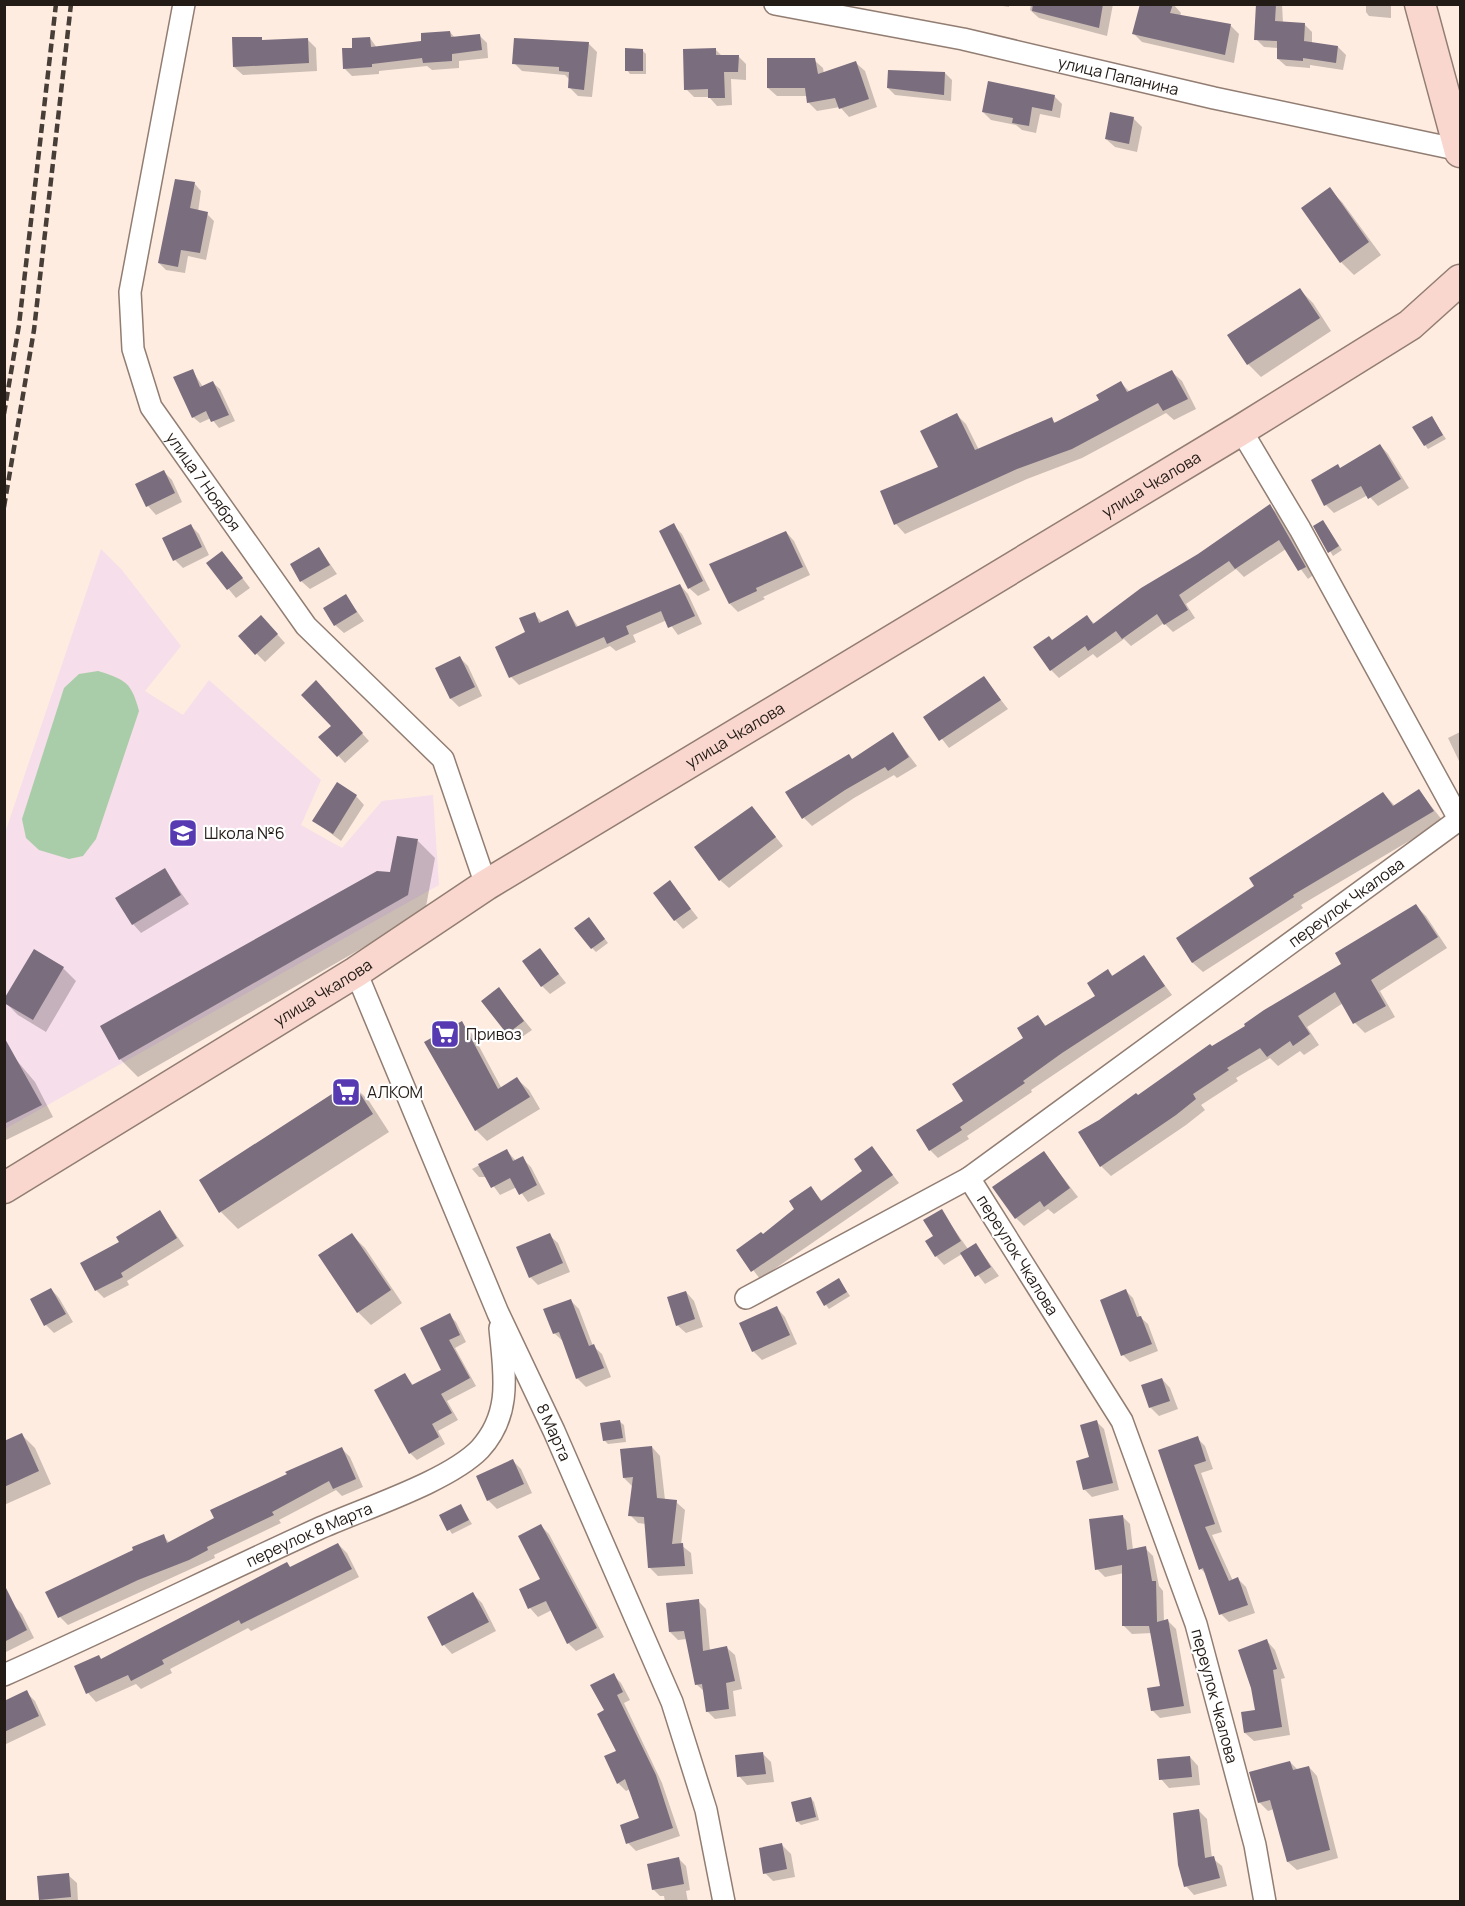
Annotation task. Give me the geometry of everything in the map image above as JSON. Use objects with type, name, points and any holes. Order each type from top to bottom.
[{"type":"street","name":"улица 7 Ноября","points":[[183,4],[130,292],[133,349],[151,407],[306,626],[442,759],[486,885]]},
{"type":"street","name":"улица Папанина","points":[[775,4],[963,39],[1214,98],[1460,151]]},
{"type":"street","points":[[1420,4],[1460,151]]},
{"type":"street","name":"улица Чкалова","points":[[4,1188],[356,972],[486,885],[1241,430],[1410,325],[1461,280]]},
{"type":"street","name":"переулок Чкалова","points":[[1241,430],[1300,529],[1460,819],[969,1179],[1122,1421],[1196,1624],[1254,1845],[1265,1902]]},
{"type":"street","name":"8 Марта","points":[[356,972],[498,1312],[554,1431],[672,1702],[706,1810],[724,1902]]},
{"type":"street","points":[[746,1298],[969,1179]]},
{"type":"street","name":"переулок 8 Марта","points":[[4,1675],[317,1530],[448,1473],[480,1448],[497,1421],[506,1392],[498,1312]]},
{"type":"shaded area","points":[[101,549],[122,570],[181,646],[145,691],[183,715],[209,680],[321,780],[301,825],[342,848],[382,801],[433,795],[439,885],[5,1129],[5,833]]},
{"type":"green space","points":[[98,671],[126,684],[133,694],[139,711],[96,839],[83,856],[69,859],[39,850],[26,838],[22,819],[64,688],[79,674]]},
{"type":"building","points":[[1033,4],[1103,4],[1099,28],[1032,11]]},
{"type":"building","points":[[1140,4],[1173,4],[1170,13],[1231,24],[1225,55],[1132,34]]},
{"type":"building","points":[[1256,4],[1276,4],[1275,21],[1305,23],[1304,41],[1338,46],[1336,63],[1303,58],[1303,61],[1277,59],[1277,41],[1254,40]]},
{"type":"building","points":[[450,31],[451,37],[480,34],[482,50],[452,54],[452,61],[423,63],[422,58],[372,64],[372,67],[343,69],[342,48],[352,48],[352,38],[370,37],[371,47],[421,41],[421,33]]},
{"type":"building","points":[[232,37],[262,37],[262,40],[308,38],[309,63],[233,67]]},
{"type":"building","points":[[514,38],[589,42],[584,90],[568,88],[569,72],[559,71],[559,67],[512,64]]},
{"type":"building","points":[[625,48],[643,49],[643,71],[625,71]]},
{"type":"building","points":[[716,48],[716,55],[739,55],[738,72],[724,72],[725,98],[708,98],[708,89],[684,90],[683,49]]},
{"type":"building","points":[[767,58],[815,58],[818,74],[856,61],[869,99],[839,109],[835,98],[807,103],[805,88],[767,88]]},
{"type":"building","points":[[888,70],[945,72],[944,95],[887,88]]},
{"type":"building","points":[[988,81],[1055,95],[1052,111],[1032,107],[1029,126],[1012,123],[1013,118],[982,112]]},
{"type":"building","points":[[1110,112],[1134,117],[1129,144],[1105,139]]},
{"type":"building","points":[[175,179],[195,182],[190,208],[208,212],[200,253],[181,250],[178,267],[158,263]]},
{"type":"building","points":[[1330,187],[1369,242],[1340,263],[1301,208]]},
{"type":"building","points":[[1300,288],[1320,318],[1247,365],[1227,335]]},
{"type":"building","points":[[193,369],[200,387],[213,381],[229,415],[211,422],[206,411],[192,418],[173,377]]},
{"type":"building","points":[[1172,370],[1188,399],[1163,411],[1158,403],[1072,449],[1017,469],[894,525],[880,491],[938,467],[920,431],[957,413],[975,450],[1052,417],[1054,423],[1099,400],[1096,395],[1121,381],[1127,392]]},
{"type":"building","points":[[1432,416],[1443,435],[1424,446],[1412,427]]},
{"type":"building","points":[[1380,444],[1401,479],[1368,499],[1361,486],[1324,506],[1311,480],[1338,464],[1340,468]]},
{"type":"building","points":[[164,470],[175,493],[146,507],[135,484]]},
{"type":"building","points":[[1270,504],[1306,567],[1298,571],[1279,540],[1235,569],[1229,561],[1179,595],[1188,610],[1164,625],[1157,614],[1122,639],[1116,631],[1088,651],[1085,646],[1050,671],[1033,647],[1049,636],[1052,640],[1087,615],[1093,624],[1141,588],[1198,554]]},
{"type":"building","points":[[1323,520],[1339,546],[1328,553],[1313,526]]},
{"type":"building","points":[[674,523],[703,581],[688,589],[659,531]]},
{"type":"building","points":[[191,524],[202,547],[173,561],[162,538]]},
{"type":"building","points":[[786,531],[803,567],[756,588],[757,591],[729,604],[709,564]]},
{"type":"building","points":[[319,547],[330,565],[300,582],[290,564]]},
{"type":"building","points":[[222,551],[243,578],[227,590],[206,563]]},
{"type":"building","points":[[680,584],[695,616],[668,628],[661,611],[626,626],[629,634],[607,644],[604,637],[509,678],[495,647],[525,632],[519,618],[535,612],[539,623],[568,610],[576,627]]},
{"type":"building","points":[[346,594],[357,612],[334,626],[323,608]]},
{"type":"building","points":[[261,615],[278,634],[255,655],[238,636]]},
{"type":"building","points":[[460,656],[475,687],[450,699],[435,668]]},
{"type":"building","points":[[984,676],[1001,700],[939,741],[923,717]]},
{"type":"building","points":[[316,680],[363,733],[337,757],[318,737],[331,726],[301,695]]},
{"type":"building","points":[[893,732],[909,757],[888,771],[885,767],[845,790],[802,819],[785,792],[849,754],[852,759]]},
{"type":"building","points":[[337,782],[357,795],[333,834],[312,821]]},
{"type":"building","points":[[1419,789],[1434,811],[1293,895],[1294,897],[1192,963],[1176,938],[1254,886],[1249,878],[1383,792],[1393,806]]},
{"type":"building","points":[[752,806],[776,837],[719,881],[694,847]]},
{"type":"building","points":[[397,836],[418,839],[408,895],[119,1060],[100,1026],[377,871],[390,872]]},
{"type":"building","points":[[165,868],[181,895],[132,925],[115,898]]},
{"type":"building","points":[[670,880],[691,909],[674,921],[653,893]]},
{"type":"building","points":[[1416,904],[1438,937],[1371,980],[1386,1006],[1353,1024],[1335,992],[1298,1016],[1310,1034],[1293,1046],[1290,1041],[1267,1057],[1260,1048],[1227,1068],[1229,1070],[1193,1094],[1196,1099],[1176,1115],[1100,1167],[1078,1132],[1136,1093],[1138,1095],[1210,1044],[1212,1046],[1245,1026],[1244,1024],[1264,1010],[1341,964],[1335,953]]},
{"type":"building","points":[[589,917],[605,939],[591,949],[574,928]]},
{"type":"building","points":[[540,948],[559,974],[541,987],[522,961]]},
{"type":"building","points":[[34,949],[64,967],[33,1020],[4,1003],[4,999]]},
{"type":"building","points":[[1144,955],[1165,986],[1062,1053],[1023,1081],[1025,1083],[960,1127],[962,1130],[929,1151],[916,1130],[963,1101],[952,1084],[1023,1038],[1017,1028],[1038,1015],[1045,1026],[1095,996],[1087,983],[1108,969],[1112,976]]},
{"type":"building","points":[[499,987],[524,1021],[507,1034],[481,1001]]},
{"type":"building","points":[[462,1021],[498,1089],[517,1077],[530,1097],[475,1131],[424,1042]]},
{"type":"building","points":[[4,1037],[42,1105],[4,1124]]},
{"type":"building","points":[[352,1081],[373,1114],[219,1213],[199,1180]]},
{"type":"building","points":[[872,1146],[893,1175],[751,1272],[736,1250],[761,1232],[763,1234],[794,1209],[789,1201],[811,1186],[821,1201],[862,1171],[854,1159]]},
{"type":"building","points":[[507,1149],[513,1161],[523,1156],[537,1185],[519,1195],[510,1178],[491,1188],[478,1164]]},
{"type":"building","points":[[1044,1151],[1070,1188],[1044,1207],[1040,1201],[1015,1219],[992,1187]]},
{"type":"building","points":[[942,1209],[961,1241],[935,1257],[925,1241],[933,1236],[923,1220]]},
{"type":"building","points":[[160,1210],[177,1238],[121,1273],[123,1277],[95,1291],[80,1263],[119,1242],[116,1237]]},
{"type":"building","points":[[352,1233],[391,1290],[357,1313],[318,1255]]},
{"type":"building","points":[[550,1233],[563,1263],[529,1278],[516,1247]]},
{"type":"building","points":[[976,1243],[991,1267],[975,1277],[960,1253]]},
{"type":"building","points":[[839,1278],[847,1292],[824,1306],[816,1292]]},
{"type":"building","points":[[51,1288],[66,1314],[44,1326],[30,1299]]},
{"type":"building","points":[[1126,1289],[1137,1317],[1141,1316],[1152,1344],[1121,1356],[1100,1300]]},
{"type":"building","points":[[686,1291],[695,1319],[676,1326],[667,1297]]},
{"type":"building","points":[[571,1299],[589,1346],[594,1344],[604,1368],[576,1379],[559,1332],[553,1334],[543,1309]]},
{"type":"building","points":[[777,1306],[790,1335],[752,1352],[739,1323]]},
{"type":"building","points":[[450,1313],[460,1335],[449,1340],[470,1378],[441,1394],[452,1413],[432,1424],[439,1437],[409,1454],[374,1390],[405,1373],[412,1385],[441,1370],[420,1328]]},
{"type":"building","points":[[1162,1378],[1170,1401],[1149,1408],[1141,1385]]},
{"type":"building","points":[[620,1420],[623,1438],[603,1441],[600,1423]]},
{"type":"building","points":[[1097,1420],[1113,1483],[1083,1490],[1076,1461],[1089,1457],[1080,1425]]},
{"type":"building","points":[[22,1433],[39,1471],[4,1487],[4,1441]]},
{"type":"building","points":[[1198,1436],[1206,1461],[1194,1465],[1215,1524],[1205,1527],[1229,1581],[1238,1577],[1248,1605],[1219,1615],[1203,1568],[1199,1570],[1158,1450]]},
{"type":"building","points":[[652,1446],[657,1498],[677,1500],[672,1544],[683,1543],[685,1566],[648,1568],[644,1517],[628,1516],[633,1477],[623,1478],[620,1449]]},
{"type":"building","points":[[342,1447],[356,1479],[333,1489],[329,1481],[272,1512],[274,1515],[207,1547],[208,1550],[189,1560],[138,1580],[58,1618],[45,1592],[133,1550],[132,1547],[164,1534],[167,1543],[214,1518],[210,1510],[287,1474],[285,1472]]},
{"type":"building","points":[[513,1459],[524,1484],[487,1501],[476,1476]]},
{"type":"building","points":[[461,1504],[469,1520],[447,1531],[439,1515]]},
{"type":"building","points":[[1123,1515],[1127,1550],[1146,1546],[1152,1581],[1156,1581],[1157,1622],[1168,1619],[1184,1706],[1151,1711],[1147,1688],[1160,1686],[1149,1626],[1122,1626],[1122,1565],[1095,1570],[1089,1519]]},
{"type":"building","points":[[541,1524],[597,1628],[567,1644],[546,1601],[528,1609],[519,1589],[540,1579],[518,1536]]},
{"type":"building","points":[[338,1543],[352,1569],[241,1624],[239,1620],[162,1660],[164,1664],[131,1681],[128,1675],[86,1694],[74,1666],[99,1655],[101,1659],[287,1562],[290,1567]]},
{"type":"building","points":[[4,1584],[27,1630],[4,1642]]},
{"type":"building","points":[[473,1592],[489,1622],[442,1646],[427,1617]]},
{"type":"building","points":[[699,1599],[703,1651],[727,1646],[735,1681],[726,1683],[729,1709],[706,1712],[702,1684],[695,1685],[684,1631],[669,1632],[666,1603]]},
{"type":"building","points":[[1267,1639],[1277,1669],[1273,1670],[1282,1727],[1244,1733],[1241,1712],[1255,1710],[1251,1688],[1238,1650]]},
{"type":"building","points":[[614,1673],[623,1692],[617,1695],[656,1775],[673,1828],[626,1844],[620,1825],[639,1818],[625,1779],[617,1784],[604,1756],[616,1751],[597,1714],[604,1710],[590,1685]]},
{"type":"building","points":[[27,1690],[39,1716],[4,1732],[4,1701]]},
{"type":"building","points":[[763,1752],[766,1774],[737,1777],[735,1755]]},
{"type":"building","points":[[1190,1756],[1192,1777],[1159,1780],[1157,1759]]},
{"type":"building","points":[[1290,1761],[1293,1770],[1309,1766],[1330,1850],[1287,1862],[1270,1800],[1258,1803],[1249,1772]]},
{"type":"building","points":[[811,1797],[816,1817],[796,1822],[791,1802]]},
{"type":"building","points":[[1199,1809],[1205,1858],[1214,1856],[1220,1878],[1184,1887],[1178,1865],[1173,1813]]},
{"type":"building","points":[[782,1843],[787,1869],[763,1874],[759,1848]]},
{"type":"building","points":[[679,1857],[684,1884],[652,1890],[647,1864]]},
{"type":"building","points":[[69,1873],[71,1897],[39,1900],[37,1876]]},
{"type":"railway","points":[[4,414],[19,325],[56,4]]},
{"type":"railway","points":[[4,507],[34,330],[71,4]]},
{"type":"place","name":"Школа №6","points":[[183,833]]},
{"type":"place","name":"Привоз","points":[[445,1034]]},
{"type":"place","name":"АЛКОМ","points":[[346,1092]]}]
